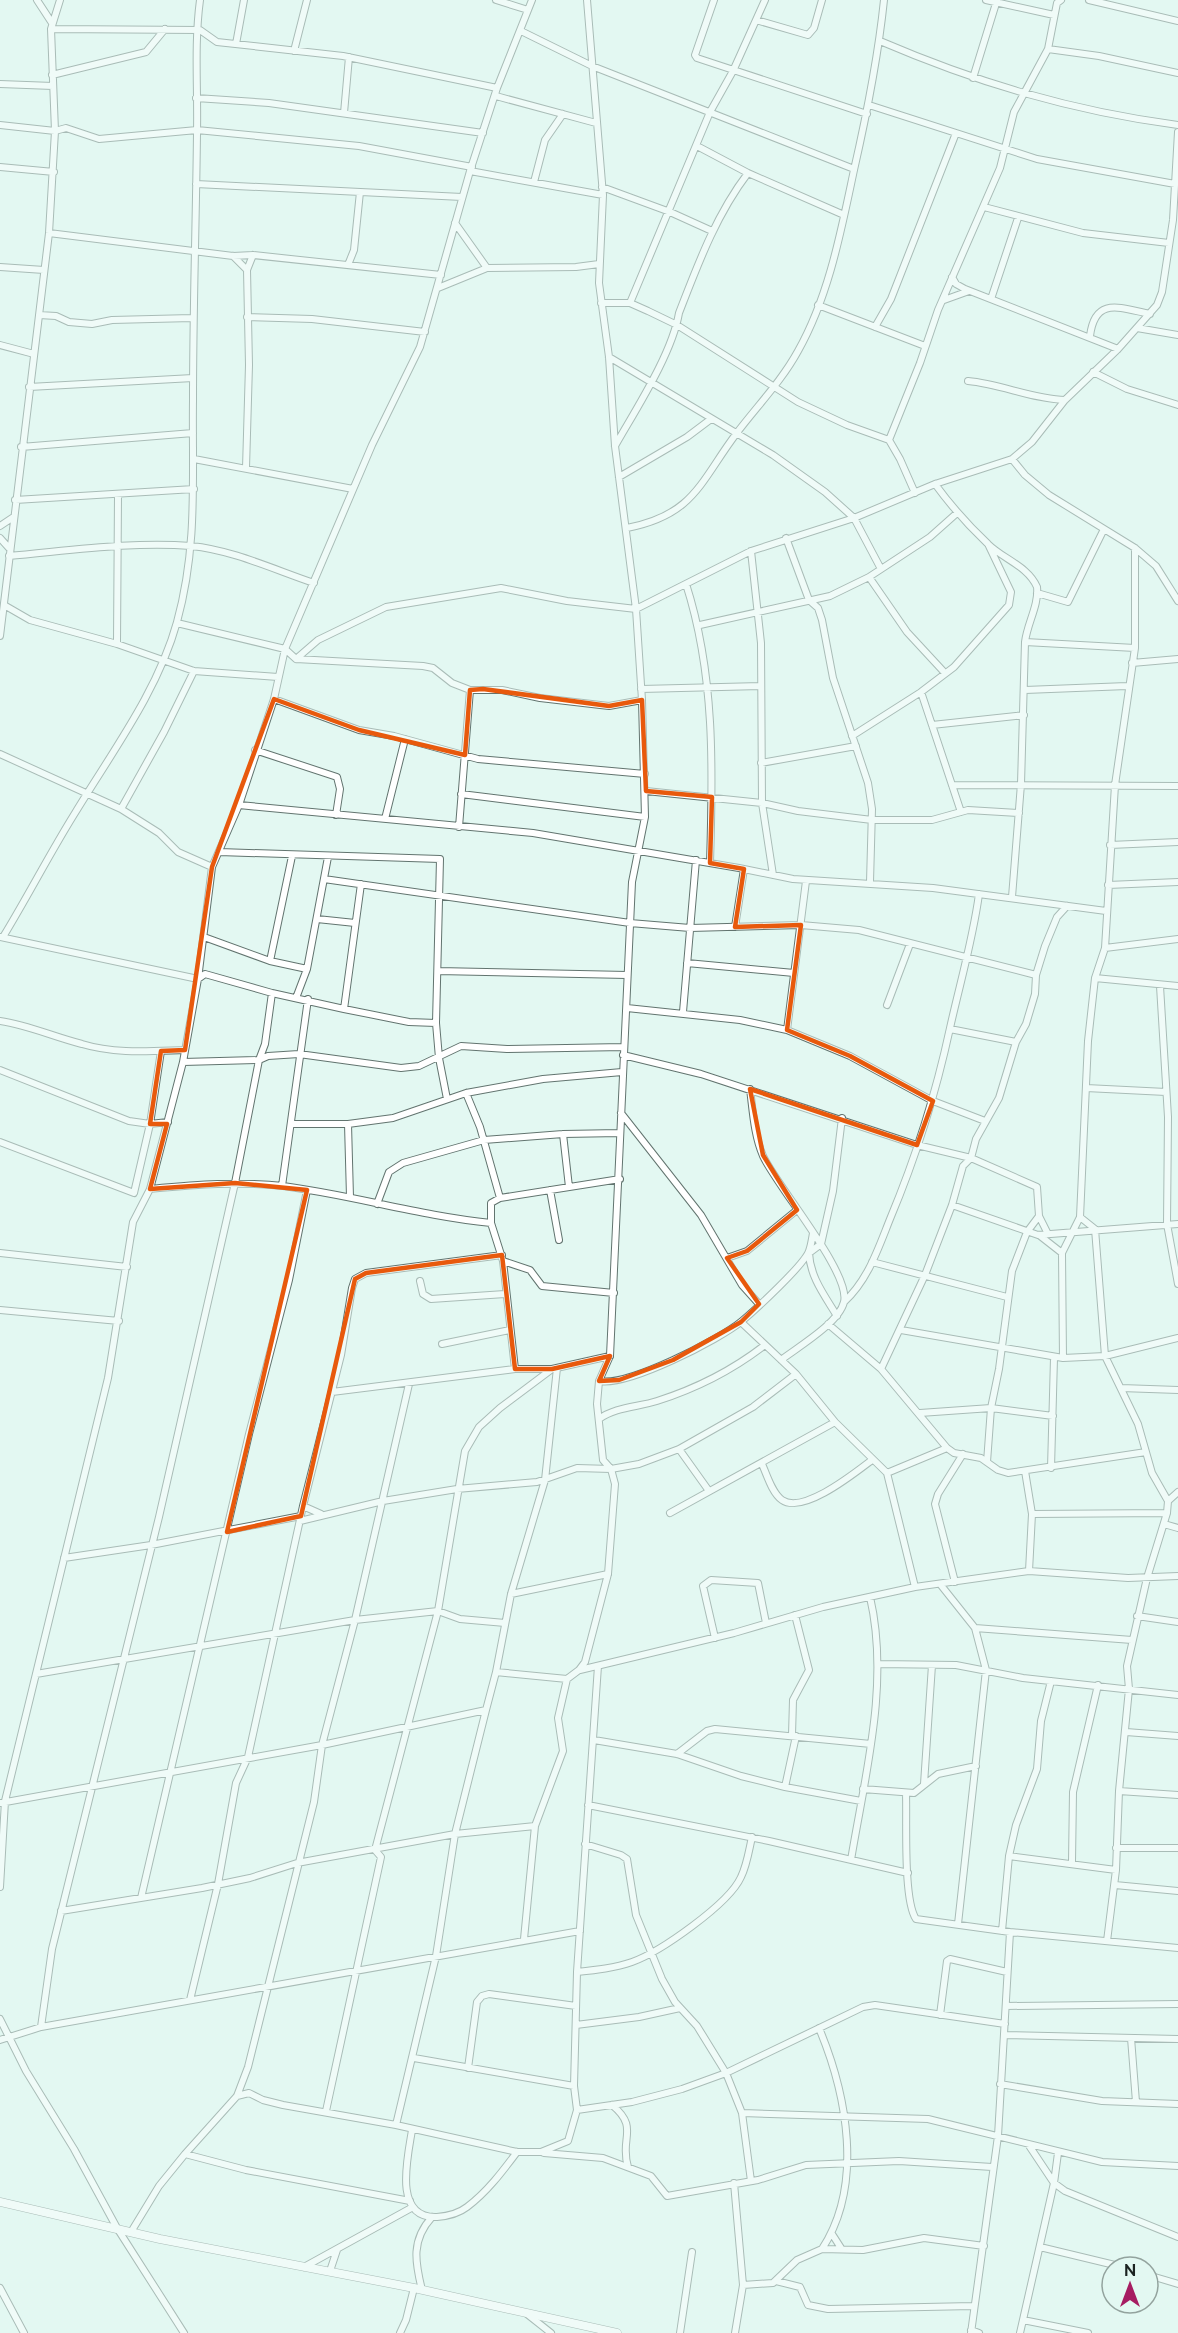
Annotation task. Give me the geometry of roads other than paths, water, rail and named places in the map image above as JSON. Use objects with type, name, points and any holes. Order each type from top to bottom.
[{"type":"street","points":[[37,0],[52,26]]},
{"type":"street","points":[[0,636],[12,518],[49,233],[55,131],[52,26],[60,0]]},
{"type":"street","points":[[200,0],[197,30],[195,252],[192,318],[194,459],[192,546],[177,623],[165,661],[148,693],[1,937],[198,979],[205,974],[272,993],[409,1022],[436,1023]]},
{"type":"street","points":[[236,44],[244,0]]},
{"type":"street","points":[[294,51],[308,0]]},
{"type":"street","points":[[496,0],[528,10]]},
{"type":"street","points":[[0,1887],[3,1802],[108,1378],[119,1321],[133,1222],[150,1189],[183,1062],[198,979],[212,867],[238,805],[274,699],[285,649],[353,489],[413,364],[425,332],[462,197],[497,88],[532,0]]},
{"type":"street","points":[[524,1939],[535,1826],[563,1751],[558,1718],[567,1680],[579,1671],[585,1662],[608,1574],[615,1484],[611,1469],[603,1460],[599,1419],[599,1381],[610,1356],[632,882],[645,817],[646,791],[636,609],[615,446],[609,357],[598,264],[603,195],[587,0]]},
{"type":"street","points":[[714,0],[695,57],[867,114]]},
{"type":"street","points":[[630,303],[710,112],[733,71],[765,0]]},
{"type":"street","points":[[756,20],[808,35],[814,28],[822,0]]},
{"type":"street","points":[[627,528],[666,518],[700,488],[735,434],[776,388],[800,348],[829,278],[869,105],[880,41],[884,0]]},
{"type":"street","points":[[986,0],[1054,15]]},
{"type":"street","points":[[889,440],[952,277],[984,207],[1005,150],[1011,120],[1048,49],[1054,15],[1060,0]]},
{"type":"street","points":[[1089,0],[1178,21]]},
{"type":"street","points":[[973,78],[996,1]]},
{"type":"street","points":[[52,26],[197,30],[217,42],[349,57],[497,88]]},
{"type":"street","points":[[52,75],[146,52],[165,29]]},
{"type":"street","points":[[521,31],[592,66],[854,169]]},
{"type":"street","points":[[880,41],[973,78],[1024,94],[1116,116],[1178,125]]},
{"type":"street","points":[[1048,49],[1099,56],[1178,73]]},
{"type":"street","points":[[344,113],[349,57]]},
{"type":"street","points":[[0,84],[53,86]]},
{"type":"street","points":[[495,96],[596,123]]},
{"type":"street","points":[[196,98],[344,113],[483,133]]},
{"type":"street","points":[[869,105],[1048,162],[1175,184]]},
{"type":"street","points":[[534,182],[545,140],[562,114]]},
{"type":"street","points":[[0,125],[55,131],[66,128],[99,139],[197,130],[370,147],[603,195]]},
{"type":"street","points":[[296,659],[318,640],[386,608],[501,588],[567,601],[636,609],[751,551],[854,518],[935,484],[1012,459],[1032,442],[1065,400],[1118,349],[1150,314],[1162,292],[1169,243],[1175,221],[1178,132]]},
{"type":"street","points":[[875,327],[891,299],[956,133]]},
{"type":"street","points":[[697,146],[748,172],[844,215]]},
{"type":"street","points":[[0,166],[54,172]]},
{"type":"street","points":[[615,446],[677,326],[679,313],[712,231],[748,172]]},
{"type":"street","points":[[196,184],[462,197]]},
{"type":"street","points":[[602,187],[670,212],[712,231]]},
{"type":"street","points":[[348,265],[354,250],[360,192]]},
{"type":"street","points":[[984,207],[1018,218],[1083,233],[1169,243]]},
{"type":"street","points":[[991,299],[1018,218]]},
{"type":"street","points":[[455,223],[488,268]]},
{"type":"street","points":[[49,233],[195,252],[233,256],[253,255],[441,275]]},
{"type":"street","points":[[246,468],[247,270],[253,255]]},
{"type":"street","points":[[233,256],[247,270]]},
{"type":"street","points":[[438,288],[488,268],[576,267],[598,264]]},
{"type":"street","points":[[0,267],[44,270]]},
{"type":"street","points":[[952,277],[956,284],[970,291],[1090,336],[1118,349]]},
{"type":"street","points":[[944,300],[970,291]]},
{"type":"street","points":[[601,303],[630,303],[677,326],[798,402],[847,425],[889,440],[915,493]]},
{"type":"street","points":[[818,305],[925,346]]},
{"type":"street","points":[[1090,336],[1092,321],[1098,311],[1105,307],[1150,314]]},
{"type":"street","points":[[39,315],[56,316],[69,322],[92,324],[112,320],[192,318]]},
{"type":"street","points":[[248,317],[312,319],[425,332]]},
{"type":"street","points":[[1137,328],[1178,335]]},
{"type":"street","points":[[0,345],[34,354]]},
{"type":"street","points":[[609,357],[806,478],[854,518],[881,569]]},
{"type":"street","points":[[1094,372],[1127,389],[1178,405]]},
{"type":"street","points":[[29,387],[193,378]]},
{"type":"street","points":[[968,381],[997,384],[1048,399],[1065,400]]},
{"type":"street","points":[[619,477],[671,447],[711,419]]},
{"type":"street","points":[[21,447],[193,433]]},
{"type":"street","points":[[194,459],[353,489]]},
{"type":"street","points":[[1012,459],[1025,475],[1049,495],[1135,548],[1156,566],[1178,601]]},
{"type":"street","points":[[935,484],[957,513],[989,546],[1017,564],[1033,580],[1038,593],[1025,642],[1021,784],[1012,897]]},
{"type":"street","points":[[15,500],[194,489]]},
{"type":"street","points":[[117,644],[118,495]]},
{"type":"street","points":[[699,625],[758,610],[830,596],[869,577],[930,537],[957,513]]},
{"type":"street","points":[[0,526],[12,518]]},
{"type":"street","points":[[1038,593],[1068,602],[1104,529]]},
{"type":"street","points":[[0,538],[9,548]]},
{"type":"street","points":[[786,538],[809,600],[818,608],[833,678],[870,790],[872,820],[870,882]]},
{"type":"street","points":[[9,556],[116,547],[192,546],[237,557],[314,583]]},
{"type":"street","points":[[852,736],[921,692],[944,672],[954,667],[1011,602],[1011,592],[989,546]]},
{"type":"street","points":[[1063,1358],[1062,1253],[1080,1217],[1086,1088],[1095,978],[1105,948],[1115,785],[1127,686],[1135,648],[1135,548]]},
{"type":"street","points":[[751,551],[758,610],[762,803],[772,875]]},
{"type":"street","points":[[869,577],[908,632],[944,672]]},
{"type":"street","points":[[686,584],[699,625],[708,686],[712,797],[710,863]]},
{"type":"street","points":[[4,605],[30,620],[117,644],[194,670],[278,677]]},
{"type":"street","points":[[177,623],[285,649],[296,659],[433,668],[452,682],[470,690],[502,690],[540,698],[609,706],[642,700]]},
{"type":"street","points":[[1025,642],[1135,648]]},
{"type":"street","points":[[1131,663],[1178,659]]},
{"type":"street","points":[[121,809],[153,752],[194,670]]},
{"type":"street","points":[[640,689],[761,686]]},
{"type":"street","points":[[1025,690],[1127,686]]},
{"type":"street","points":[[459,827],[470,690]]},
{"type":"street","points":[[921,692],[961,812]]},
{"type":"street","points":[[274,699],[359,730],[465,755],[500,761],[645,774]]},
{"type":"street","points":[[932,725],[1024,715]]},
{"type":"street","points":[[385,819],[405,739]]},
{"type":"street","points":[[761,763],[856,746]]},
{"type":"street","points":[[255,750],[337,777],[340,789],[336,815]]},
{"type":"street","points":[[0,754],[121,809],[159,833],[178,852],[212,867]]},
{"type":"street","points":[[952,785],[1178,786]]},
{"type":"street","points":[[646,791],[762,803],[798,811],[872,820],[932,820],[961,812],[981,810],[1019,813]]},
{"type":"street","points":[[461,794],[645,817]]},
{"type":"street","points":[[238,805],[579,839],[639,852],[696,860],[806,881],[870,882],[1012,897],[1106,911]]},
{"type":"street","points":[[1110,845],[1178,842]]},
{"type":"street","points":[[219,852],[328,857],[437,858],[442,861],[436,1023],[439,1058],[447,1099]]},
{"type":"street","points":[[270,961],[292,856]]},
{"type":"street","points":[[297,998],[307,969],[328,857]]},
{"type":"street","points":[[683,1012],[696,860]]},
{"type":"street","points":[[735,927],[744,869]]},
{"type":"street","points":[[324,879],[630,923],[690,928],[801,925],[859,930],[910,944],[969,956],[1036,975]]},
{"type":"street","points":[[787,1030],[806,881]]},
{"type":"street","points":[[1108,885],[1178,882]]},
{"type":"street","points":[[344,1009],[361,884]]},
{"type":"street","points":[[844,1302],[859,1289],[872,1262],[933,1101],[969,956],[979,894]]},
{"type":"street","points":[[880,1369],[901,1330],[925,1275],[952,1205],[963,1166],[971,1158],[976,1139],[999,1098],[1016,1042],[1026,1024],[1035,994],[1036,975],[1056,917],[1055,904]]},
{"type":"street","points":[[1056,917],[1067,906]]},
{"type":"street","points":[[316,919],[355,923]]},
{"type":"street","points":[[204,937],[270,961],[307,969]]},
{"type":"street","points":[[1105,948],[1178,939]]},
{"type":"street","points":[[887,1005],[910,944]]},
{"type":"street","points":[[687,963],[794,973]]},
{"type":"street","points":[[438,971],[627,975]]},
{"type":"street","points":[[1095,978],[1178,986]]},
{"type":"street","points":[[1160,986],[1166,1092],[1167,1224],[1178,1284]]},
{"type":"street","points":[[41,2027],[46,1975],[76,1859],[91,1785],[122,1659],[152,1545],[235,1183],[259,1060],[265,1044],[272,993]]},
{"type":"street","points":[[282,1186],[308,999]]},
{"type":"street","points":[[627,1008],[683,1012],[765,1023],[850,1056],[933,1101],[985,1121]]},
{"type":"street","points":[[0,1021],[41,1030],[83,1045],[130,1052],[185,1050]]},
{"type":"street","points":[[950,1029],[1016,1042]]},
{"type":"street","points":[[183,1062],[259,1060],[268,1056],[299,1054],[401,1068],[419,1066],[461,1046],[507,1049],[624,1047]]},
{"type":"street","points":[[0,1142],[134,1193],[150,1124],[161,1051]]},
{"type":"street","points":[[623,1055],[701,1074],[842,1118],[917,1145],[971,1158],[1037,1187],[1039,1216],[1048,1234]]},
{"type":"street","points":[[0,1070],[129,1121],[150,1124],[168,1122]]},
{"type":"street","points":[[291,1124],[348,1124],[393,1118],[466,1093],[543,1079],[622,1072]]},
{"type":"street","points":[[1086,1088],[1166,1092]]},
{"type":"street","points":[[750,1089],[755,1134],[763,1155],[821,1244],[845,1289],[844,1302],[837,1316],[781,1360]]},
{"type":"street","points":[[466,1093],[484,1140],[500,1198]]},
{"type":"street","points":[[621,1113],[676,1182],[727,1258],[742,1285],[759,1304]]},
{"type":"street","points":[[599,1381],[609,1383],[673,1360],[741,1322],[809,1253],[821,1244],[833,1191],[842,1118]]},
{"type":"street","points":[[348,1124],[350,1197]]},
{"type":"street","points":[[377,1204],[389,1172],[395,1167],[484,1140],[562,1134],[620,1133]]},
{"type":"street","points":[[562,1134],[569,1187]]},
{"type":"street","points":[[515,1369],[502,1258],[490,1223],[490,1203],[500,1198],[620,1179]]},
{"type":"street","points":[[150,1189],[235,1183],[282,1186],[350,1197],[423,1215],[490,1223]]},
{"type":"street","points":[[141,1898],[288,1280],[307,1190]]},
{"type":"street","points":[[550,1190],[559,1240]]},
{"type":"street","points":[[952,1205],[1038,1235],[1178,1224]]},
{"type":"street","points":[[727,1258],[747,1251],[797,1210]]},
{"type":"street","points":[[987,1462],[991,1408],[1012,1271],[1027,1232],[1039,1216]]},
{"type":"street","points":[[1080,1217],[1095,1229],[1105,1356],[1138,1424],[1152,1473],[1168,1501],[1167,1513],[1137,1616],[1126,1678],[1129,1689],[1119,1791],[1115,1885],[1107,1941]]},
{"type":"street","points":[[813,1233],[809,1253],[811,1270],[837,1316]]},
{"type":"street","points":[[1038,1235],[1062,1253]]},
{"type":"street","points":[[0,1253],[127,1267]]},
{"type":"street","points":[[189,2000],[218,1884],[236,1783],[248,1757],[303,1506],[332,1392],[355,1280],[366,1273],[502,1258],[530,1270],[542,1286],[614,1293]]},
{"type":"street","points":[[872,1262],[1007,1297]]},
{"type":"street","points":[[420,1281],[423,1294],[431,1299],[505,1294]]},
{"type":"street","points":[[0,1310],[119,1321]]},
{"type":"street","points":[[741,1322],[796,1374],[835,1422],[887,1473],[915,1587]]},
{"type":"street","points":[[828,1324],[880,1369],[920,1413],[947,1449],[981,1458],[1003,1473],[1051,1468],[1146,1452]]},
{"type":"street","points":[[442,1344],[510,1330]]},
{"type":"street","points":[[901,1330],[1054,1358],[1105,1356],[1178,1338]]},
{"type":"street","points":[[599,1419],[606,1413],[659,1401],[695,1386],[734,1366],[765,1345]]},
{"type":"street","points":[[332,1392],[515,1369],[555,1368],[610,1356]]},
{"type":"street","points":[[1051,1468],[1054,1358]]},
{"type":"street","points":[[396,2125],[414,2058],[436,1956],[455,1834],[495,1672],[511,1594],[545,1480],[555,1368]]},
{"type":"street","points":[[375,1850],[405,1728],[438,1611],[465,1451],[479,1427],[500,1408],[555,1368]]},
{"type":"street","points":[[64,1558],[301,1519],[383,1501],[457,1489],[545,1480],[577,1468],[611,1469],[639,1464],[680,1449],[753,1407],[796,1374]]},
{"type":"street","points":[[130,2232],[159,2186],[237,2096],[244,2080],[270,1985],[297,1863],[314,1802],[322,1745],[355,1620],[409,1384]]},
{"type":"street","points":[[1121,1388],[1178,1390]]},
{"type":"street","points":[[920,1413],[991,1408],[1053,1416]]},
{"type":"street","points":[[670,1513],[835,1422]]},
{"type":"street","points":[[680,1449],[709,1491]]},
{"type":"street","points":[[887,1473],[947,1449]]},
{"type":"street","points":[[955,1582],[935,1504],[938,1494],[963,1454]]},
{"type":"street","points":[[762,1464],[778,1497],[785,1503],[792,1503],[833,1489],[872,1460]]},
{"type":"street","points":[[1025,1471],[1032,1514],[1029,1571]]},
{"type":"street","points":[[1168,1501],[1178,1492]]},
{"type":"street","points":[[303,1506],[322,1514]]},
{"type":"street","points":[[1032,1514],[1167,1513]]},
{"type":"street","points":[[1164,1524],[1178,1528]]},
{"type":"street","points":[[579,1671],[715,1638],[795,1615],[915,1587],[1029,1571],[1147,1578],[1178,1576]]},
{"type":"street","points":[[511,1594],[608,1574]]},
{"type":"street","points":[[715,1638],[703,1586],[711,1580],[758,1583],[766,1623]]},
{"type":"street","points":[[940,1584],[975,1628],[986,1671],[958,1924]]},
{"type":"street","points":[[851,1860],[871,1744],[878,1665],[870,1597]]},
{"type":"street","points":[[36,1674],[355,1620],[438,1611],[460,1619],[505,1623]]},
{"type":"street","points":[[785,1787],[794,1735],[793,1700],[809,1670],[795,1615]]},
{"type":"street","points":[[1137,1616],[1178,1622]]},
{"type":"street","points":[[975,1628],[1132,1640]]},
{"type":"street","points":[[878,1665],[956,1665],[1051,1681],[1178,1695]]},
{"type":"street","points":[[924,1784],[932,1665]]},
{"type":"street","points":[[567,2155],[568,2141],[577,2110],[574,2086],[577,1972],[594,1740],[597,1666]]},
{"type":"street","points":[[495,1672],[567,1680]]},
{"type":"street","points":[[1002,1931],[1009,1856],[1016,1825],[1037,1769],[1041,1721],[1051,1681]]},
{"type":"street","points":[[1072,1862],[1073,1792],[1098,1685]]},
{"type":"street","points":[[3,1802],[322,1745],[486,1710]]},
{"type":"street","points":[[677,1754],[707,1731],[715,1729],[871,1744]]},
{"type":"street","points":[[1126,1732],[1178,1736]]},
{"type":"street","points":[[594,1740],[677,1754],[741,1776],[861,1801]]},
{"type":"street","points":[[863,1789],[914,1793],[938,1774],[976,1766]]},
{"type":"street","points":[[1119,1791],[1178,1796]]},
{"type":"street","points":[[906,1794],[908,1873],[912,1913],[916,1919],[1010,1932],[1178,1948]]},
{"type":"street","points":[[588,1805],[752,1837],[908,1873]]},
{"type":"street","points":[[61,1911],[218,1884],[297,1863],[455,1834],[535,1826]]},
{"type":"street","points":[[577,1972],[623,1964],[651,1954],[695,1923],[736,1886],[741,1877],[752,1837]]},
{"type":"street","points":[[585,1844],[627,1859],[631,1895],[662,1979],[680,2008],[697,2026],[726,2073],[742,2113],[751,2181]]},
{"type":"street","points":[[1116,1848],[1178,1848]]},
{"type":"street","points":[[326,2111],[381,1857],[375,1850]]},
{"type":"street","points":[[1009,1856],[1072,1862],[1116,1870]]},
{"type":"street","points":[[1115,1885],[1178,1891]]},
{"type":"street","points":[[3,2038],[41,2027],[524,1939],[580,1931]]},
{"type":"street","points":[[980,2333],[971,2331],[998,2136],[1010,1932]]},
{"type":"street","points":[[940,2015],[947,1961],[950,1959],[1007,1972]]},
{"type":"street","points":[[468,2068],[477,2002],[482,1996],[489,1994],[576,2006]]},
{"type":"street","points":[[1005,2006],[1178,2004]]},
{"type":"street","points":[[577,2110],[612,2105],[682,2089],[726,2073],[863,2007],[874,2006],[1005,2024]]},
{"type":"street","points":[[576,2025],[639,2017],[680,2008]]},
{"type":"street","points":[[0,2019],[3,2038],[74,2150],[117,2228],[184,2333]]},
{"type":"street","points":[[819,2028],[835,2069],[844,2117],[846,2163],[843,2203],[832,2234],[822,2249]]},
{"type":"street","points":[[1004,2035],[1178,2039]]},
{"type":"street","points":[[1131,2038],[1136,2102]]},
{"type":"street","points":[[414,2058],[574,2086]]},
{"type":"street","points":[[244,2080],[249,2093]]},
{"type":"street","points":[[1000,2084],[1102,2101],[1178,2104]]},
{"type":"street","points":[[237,2096],[249,2093],[263,2100],[396,2125],[517,2152],[595,2156],[651,2176],[667,2196],[751,2181],[796,2167],[846,2163],[935,2162],[992,2167]]},
{"type":"street","points":[[612,2105],[624,2115],[627,2122],[625,2144],[628,2167]]},
{"type":"street","points":[[742,2113],[928,2119],[1058,2153],[1102,2162],[1178,2166]]},
{"type":"street","points":[[412,2130],[405,2171],[412,2204],[419,2213],[432,2217],[450,2216],[466,2208],[489,2188],[517,2152]]},
{"type":"street","points":[[541,2152],[568,2141]]},
{"type":"street","points":[[1027,2144],[1054,2183],[1079,2198],[1178,2237]]},
{"type":"street","points":[[1020,2333],[1054,2183],[1058,2153]]},
{"type":"street","points":[[185,2154],[246,2170],[412,2204]]},
{"type":"street","points":[[734,2183],[743,2285],[735,2333]]},
{"type":"street","points":[[0,2202],[130,2232],[418,2289],[617,2333]]},
{"type":"street","points":[[304,2267],[337,2250],[412,2204]]},
{"type":"street","points":[[400,2333],[418,2289],[416,2246],[418,2236],[432,2217]]},
{"type":"street","points":[[832,2234],[841,2248]]},
{"type":"street","points":[[743,2285],[768,2284],[776,2281],[797,2260],[822,2249],[863,2250],[924,2238],[984,2246]]},
{"type":"street","points":[[1040,2247],[1100,2261]]},
{"type":"street","points":[[330,2271],[337,2250]]},
{"type":"street","points":[[680,2333],[692,2252]]},
{"type":"street","points":[[1160,2279],[1177,2284],[1178,2275]]},
{"type":"street","points":[[776,2281],[800,2287],[808,2305],[828,2309],[973,2306]]},
{"type":"street","points":[[0,2288],[24,2333]]},
{"type":"street","points":[[526,2313],[550,2333]]},
{"type":"street","points":[[1023,2320],[1088,2333]]}]
